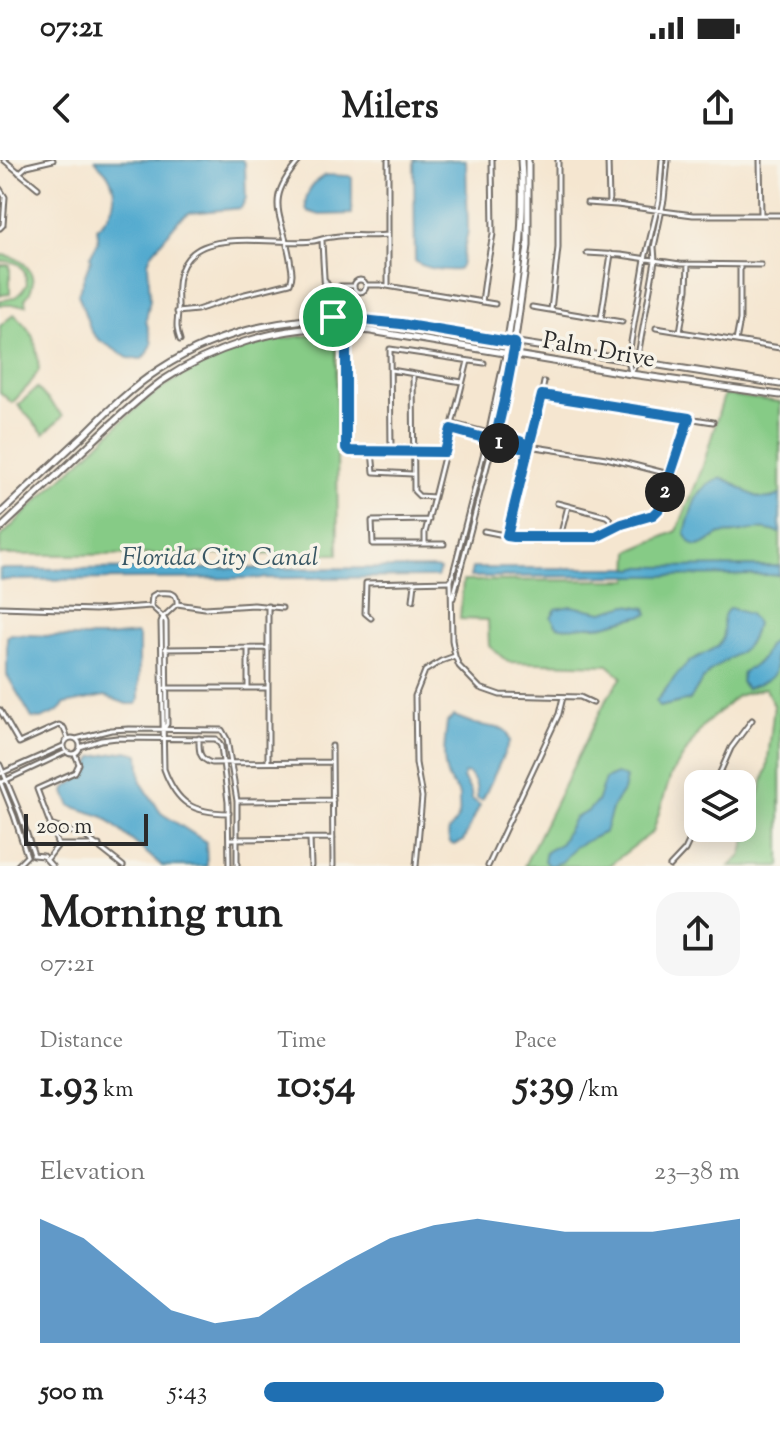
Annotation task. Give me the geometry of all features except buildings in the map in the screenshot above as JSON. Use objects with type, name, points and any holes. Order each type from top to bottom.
[{"type":"main road","points":[[510,353],[522,239],[521,160]]},
{"type":"main road","points":[[511,343],[528,246],[528,160]]},
{"type":"main road","name":"Palm Drive","points":[[0,514],[121,399],[159,370],[234,334],[271,323],[330,318],[401,324],[780,384]]},
{"type":"main road","name":"Palm Drive","points":[[0,529],[162,381],[239,343],[280,333],[350,329],[780,395]]},
{"type":"street","points":[[4,160],[38,188]]},
{"type":"street","points":[[19,173],[27,166],[53,160]]},
{"type":"street","points":[[177,312],[197,310],[290,283],[293,274],[288,245],[277,210],[279,191],[300,160]]},
{"type":"street","points":[[388,160],[388,286]]},
{"type":"street","points":[[482,302],[493,234],[492,160]]},
{"type":"street","points":[[551,310],[558,248],[558,160]]},
{"type":"street","points":[[608,160],[609,204]]},
{"type":"street","points":[[631,374],[637,361],[655,261],[665,160]]},
{"type":"street","points":[[760,160],[761,215]]},
{"type":"street","points":[[0,189],[5,197],[3,225],[0,228]]},
{"type":"street","points":[[587,203],[693,215],[780,215]]},
{"type":"street","points":[[631,374],[628,360],[645,259],[659,211]]},
{"type":"street","points":[[180,340],[176,329],[176,286],[183,265],[194,252],[213,243],[316,241],[330,237],[388,235]]},
{"type":"street","points":[[322,239],[323,277],[333,328]]},
{"type":"street","points":[[587,253],[688,264],[761,265]]},
{"type":"street","points":[[601,319],[611,254]]},
{"type":"street","points":[[680,332],[688,264]]},
{"type":"street","points":[[736,341],[740,320],[740,265]]},
{"type":"street","points":[[643,272],[652,274]]},
{"type":"street","points":[[354,286],[362,280],[366,285],[495,304]]},
{"type":"street","points":[[354,286],[361,293],[366,285]]},
{"type":"street","points":[[340,286],[354,286]]},
{"type":"street","points":[[532,307],[622,322]]},
{"type":"street","points":[[326,328],[330,318]]},
{"type":"street","points":[[341,328],[346,336]]},
{"type":"street","points":[[656,328],[780,348]]},
{"type":"street","points":[[350,329],[346,336],[346,448],[350,451],[445,452]]},
{"type":"street","points":[[391,451],[390,349],[484,363]]},
{"type":"street","points":[[510,353],[451,581],[455,656],[459,666],[480,688],[500,695],[580,697],[593,703]]},
{"type":"street","points":[[452,604],[496,435],[510,353]]},
{"type":"street","points":[[425,544],[468,361]]},
{"type":"street","points":[[391,370],[462,382]]},
{"type":"street","points":[[413,374],[414,491],[434,497]]},
{"type":"street","points":[[507,536],[544,382]]},
{"type":"street","points":[[542,395],[713,422]]},
{"type":"street","points":[[484,531],[507,536],[596,537],[622,524],[653,515],[659,509],[689,418]]},
{"type":"street","points":[[451,426],[520,441],[529,446],[606,458],[671,475]]},
{"type":"street","points":[[451,426],[494,442],[520,448],[529,446]]},
{"type":"street","points":[[372,451],[374,472],[414,474]]},
{"type":"street","points":[[557,503],[606,516],[614,528]]},
{"type":"street","points":[[560,537],[568,506]]},
{"type":"street","points":[[429,520],[372,521],[373,544],[444,544]]},
{"type":"street","points":[[371,618],[365,613],[366,583],[457,581]]},
{"type":"street","points":[[413,600],[415,583]]},
{"type":"street","points":[[151,606],[152,596],[157,593],[174,594],[177,604]]},
{"type":"street","points":[[177,604],[205,608],[254,605],[282,608]]},
{"type":"street","points":[[163,617],[177,604]]},
{"type":"street","points":[[0,607],[95,610],[151,606],[166,622],[164,769],[174,791],[184,801],[209,813],[229,813]]},
{"type":"street","points":[[268,606],[268,762]]},
{"type":"street","points":[[248,648],[248,688]]},
{"type":"street","points":[[164,649],[268,648]]},
{"type":"street","points":[[416,866],[422,797],[416,763],[415,696],[425,671],[455,656]]},
{"type":"street","points":[[164,688],[268,688]]},
{"type":"street","points":[[488,866],[559,714],[563,697]]},
{"type":"street","points":[[0,710],[19,743],[59,725],[64,728],[68,739]]},
{"type":"street","points":[[721,770],[731,748],[752,720]]},
{"type":"street","points":[[68,739],[111,730],[222,730],[227,739],[237,801],[237,866]]},
{"type":"street","points":[[63,746],[70,755],[80,747],[117,738],[216,739],[221,746],[229,813],[229,866]]},
{"type":"street","points":[[199,738],[202,759],[212,763],[332,762]]},
{"type":"street","points":[[2,773],[63,746],[68,739]]},
{"type":"street","points":[[76,739],[80,747]]},
{"type":"street","points":[[332,746],[333,866]]},
{"type":"street","points":[[54,750],[57,757]]},
{"type":"street","points":[[27,856],[0,782],[66,752]]},
{"type":"street","points":[[58,845],[37,789],[75,772],[79,764],[75,754]]},
{"type":"street","points":[[0,765],[34,855]]},
{"type":"street","points":[[237,801],[333,800]]},
{"type":"street","points":[[50,825],[85,836],[123,866]]},
{"type":"street","points":[[229,839],[333,838]]},
{"type":"street","points":[[310,839],[311,866]]},
{"type":"street","points":[[670,866],[689,842]]},
{"type":"street","points":[[47,859],[58,845],[99,845]]},
{"type":"street","points":[[17,866],[22,859],[34,855],[47,859],[52,866]]},
{"type":"green space","points":[[0,255],[17,259],[29,269],[32,283],[25,299],[26,305],[0,305],[0,300],[16,296],[27,284],[20,265],[0,261]]},
{"type":"green space","points":[[0,265],[10,265],[10,294],[0,295]]},
{"type":"green space","points":[[14,314],[34,339],[39,370],[12,403],[0,392],[0,326]]},
{"type":"green space","points":[[336,334],[338,554],[0,555],[0,538],[127,417],[173,381],[217,358],[263,343]]},
{"type":"green space","points":[[37,388],[63,416],[44,434],[18,405]]},
{"type":"green space","points":[[724,395],[780,402],[780,866],[730,866],[741,856],[745,842],[756,842],[756,805],[767,768],[774,705],[765,688],[737,696],[703,726],[671,775],[653,832],[608,866],[524,866],[606,700],[622,677],[608,665],[508,662],[489,646],[488,620],[460,619],[463,581],[629,580],[630,551],[677,531],[702,469]]},
{"type":"water","points":[[95,160],[242,160],[245,164],[246,198],[241,208],[189,213],[179,220],[151,254],[148,263],[150,299],[146,320],[152,344],[142,359],[128,358],[98,339],[91,331],[78,294],[98,241],[97,228],[111,210],[114,197],[112,182]]},
{"type":"water","points":[[414,160],[466,160],[468,230],[458,270],[435,269],[415,261]]},
{"type":"water","points":[[326,175],[352,178],[352,214],[320,215],[307,211],[306,200],[310,190]]},
{"type":"water","points":[[722,478],[756,496],[771,498],[780,495],[780,533],[757,530],[721,534],[700,546],[691,543],[685,532],[696,499],[706,487]]},
{"type":"water","points":[[780,566],[780,575],[470,577],[472,568]]},
{"type":"water","name":"Florida City Canal","points":[[0,569],[440,570],[437,577],[0,580]]},
{"type":"water","points":[[627,605],[646,608],[648,614],[602,626],[569,628],[557,626],[551,617],[556,609],[571,606],[603,612]]},
{"type":"water","points":[[730,608],[749,614],[756,623],[749,642],[709,673],[690,700],[659,707],[656,701],[684,666],[721,642],[724,616]]},
{"type":"water","points":[[10,634],[106,637],[137,634],[137,704],[127,704],[105,696],[65,704],[57,712],[41,719],[32,718],[7,675],[7,637]]},
{"type":"water","points":[[774,641],[778,650],[774,674],[746,689],[741,682],[743,672],[759,661]]},
{"type":"water","points":[[454,716],[503,729],[510,741],[483,799],[477,798],[472,778],[464,774],[472,799],[480,805],[463,841],[454,845],[450,843],[448,834],[459,815],[459,797],[447,773],[444,751],[447,722]]},
{"type":"water","points":[[127,751],[139,754],[141,782],[161,813],[206,842],[207,866],[162,866],[104,817],[71,806],[66,788],[85,774],[93,757]]},
{"type":"water","points":[[616,774],[626,778],[605,832],[574,847],[562,862],[549,866],[544,861],[546,852],[561,843],[574,818],[587,812],[597,802],[605,779]]},
{"type":"route","points":[[333,317],[333,328],[341,328],[346,336],[346,448],[350,451],[445,452],[451,429],[520,448],[529,446],[542,395],[689,418],[659,509],[653,515],[622,524],[596,537],[507,536],[529,446],[496,435],[515,343],[401,324],[333,317]]}]
